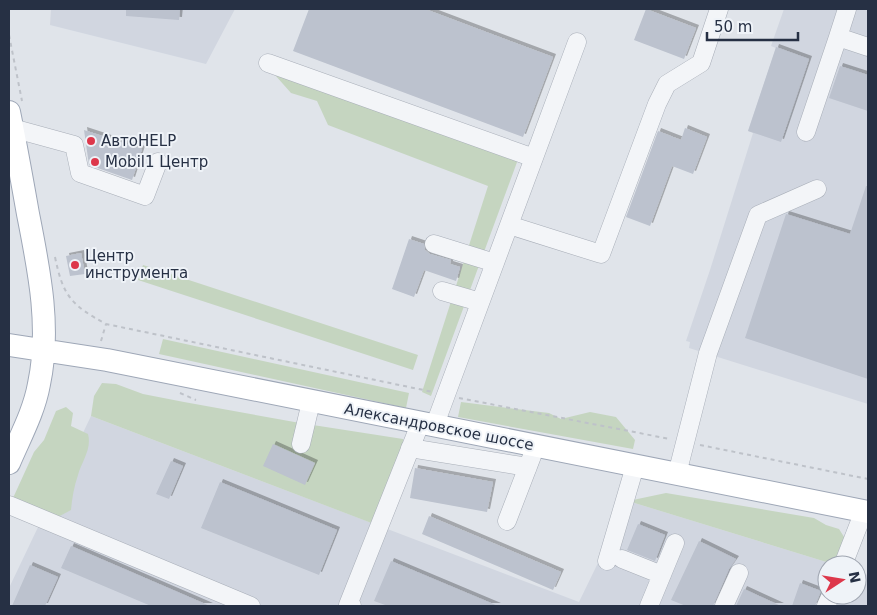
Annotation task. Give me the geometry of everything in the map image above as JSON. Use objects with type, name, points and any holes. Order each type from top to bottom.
[{"type":"main road","points":[[10,459],[34,403],[44,351],[44,315],[39,271],[15,115]]},
{"type":"main road","name":"Александровское шоссе","points":[[9,345],[107,360],[866,512]]},
{"type":"lane","points":[[509,225],[601,254],[666,84],[701,63],[719,9]]},
{"type":"lane","points":[[806,132],[847,9]]},
{"type":"lane","points":[[838,37],[868,47]]},
{"type":"lane","points":[[352,606],[348,604],[410,448],[446,395],[577,42]]},
{"type":"lane","points":[[268,64],[534,158]]},
{"type":"lane","points":[[15,115],[74,145],[80,173],[145,196],[158,162]]},
{"type":"lane","points":[[676,474],[708,353],[758,215],[817,189]]},
{"type":"lane","points":[[434,244],[495,263]]},
{"type":"lane","points":[[442,292],[480,302]]},
{"type":"lane","points":[[301,444],[311,402]]},
{"type":"lane","points":[[507,521],[535,446]]},
{"type":"lane","points":[[410,448],[528,467]]},
{"type":"lane","points":[[634,466],[614,560],[662,575]]},
{"type":"lane","points":[[9,505],[251,606]]},
{"type":"lane","points":[[847,555],[866,512]]},
{"type":"lane","points":[[649,606],[675,542]]},
{"type":"lane","points":[[724,606],[739,573]]},
{"type":"path","points":[[9,35],[15,115]]},
{"type":"path","points":[[54,255],[66,294],[74,304],[106,324],[446,395],[868,479]]},
{"type":"shaded area","points":[[51,9],[235,9],[206,64],[50,25]]},
{"type":"shaded area","points":[[784,9],[868,9],[868,404],[689,348],[690,342],[686,341],[753,133],[748,131],[776,48],[771,46]]},
{"type":"shaded area","points":[[91,416],[579,602],[628,501],[817,559],[817,605],[867,605],[868,575],[868,606],[9,606],[9,588]]},
{"type":"green space","points":[[275,75],[520,154],[431,396],[422,392],[488,186],[328,125],[317,101],[291,93]]},
{"type":"green space","points":[[143,265],[418,355],[413,370],[138,280]]},
{"type":"green space","points":[[163,339],[409,393],[406,408],[159,354]]},
{"type":"green space","points":[[102,383],[116,384],[143,394],[184,402],[403,439],[405,448],[374,524],[91,416],[94,396]]},
{"type":"green space","points":[[461,402],[549,413],[561,419],[590,412],[616,417],[635,440],[633,449],[458,417]]},
{"type":"green space","points":[[66,407],[73,413],[71,426],[88,434],[89,445],[75,484],[71,510],[58,517],[13,498],[34,452],[44,440],[56,411]]},
{"type":"green space","points":[[666,493],[814,518],[826,525],[839,529],[846,540],[840,555],[817,555],[817,559],[628,501]]},
{"type":"building","points":[[126,9],[180,9],[179,20],[126,16]]},
{"type":"building","points":[[309,9],[425,9],[553,57],[523,137],[293,51]]},
{"type":"building","points":[[646,9],[696,28],[684,59],[634,40]]},
{"type":"building","points":[[776,47],[809,59],[781,142],[748,131]]},
{"type":"building","points":[[840,66],[868,75],[868,111],[829,98]]},
{"type":"building","points":[[685,128],[707,137],[693,174],[672,166],[650,226],[626,217],[658,131],[681,140]]},
{"type":"building","points":[[84,130],[142,149],[132,180],[89,165]]},
{"type":"building","points":[[866,186],[868,186],[868,379],[745,338],[786,214],[850,234]]},
{"type":"building","points":[[409,239],[424,244],[425,250],[430,254],[451,260],[450,264],[460,267],[456,281],[424,270],[414,297],[392,289]]},
{"type":"building","points":[[81,253],[85,274],[70,276],[66,256]]},
{"type":"building","points":[[273,444],[315,463],[305,485],[263,466]]},
{"type":"building","points":[[171,461],[183,466],[169,499],[156,494]]},
{"type":"building","points":[[415,468],[493,482],[487,512],[410,498]]},
{"type":"building","points":[[220,482],[337,530],[319,575],[201,528]]},
{"type":"building","points":[[429,516],[561,572],[553,590],[422,534]]},
{"type":"building","points":[[638,524],[665,535],[655,561],[627,550]]},
{"type":"building","points":[[699,541],[736,559],[729,569],[713,606],[686,606],[671,600]]},
{"type":"building","points":[[71,546],[210,606],[151,606],[61,568]]},
{"type":"building","points":[[391,561],[498,606],[388,606],[374,601]]},
{"type":"building","points":[[30,565],[58,577],[45,606],[12,606]]},
{"type":"building","points":[[800,583],[817,589],[815,606],[792,606]]},
{"type":"building","points":[[744,589],[781,606],[736,606]]},
{"type":"place","name":"АвтоHELP","points":[[91,141]]},
{"type":"place","name":"Mobil1 Центр","points":[[95,162]]},
{"type":"place","name":"Центр инструмента","points":[[75,265]]}]
